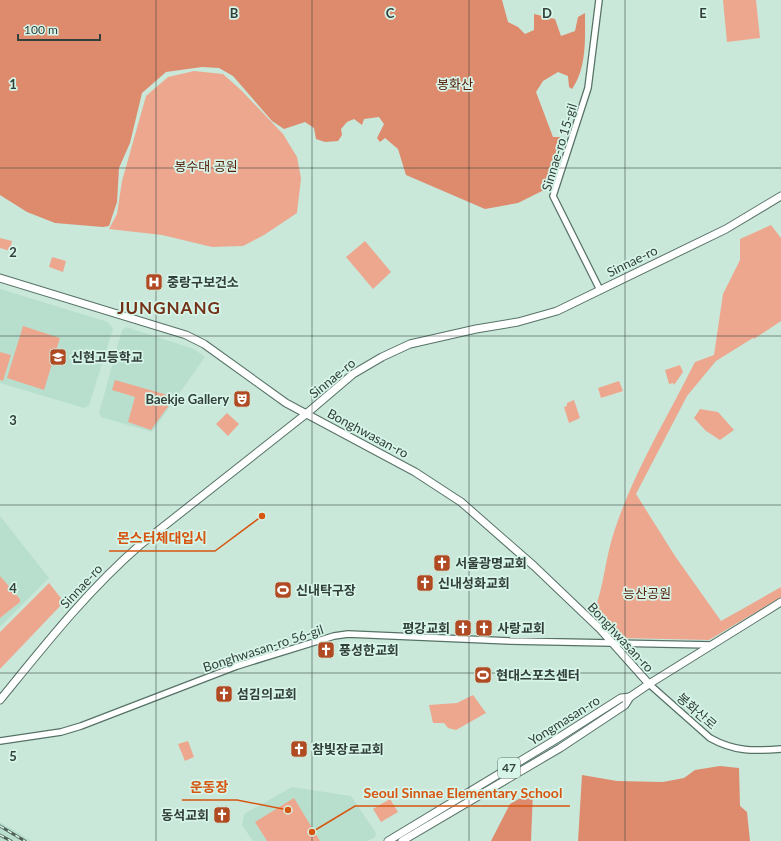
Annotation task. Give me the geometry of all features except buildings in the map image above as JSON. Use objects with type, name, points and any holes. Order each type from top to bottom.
[{"type":"main road","name":"Sinnae-ro","points":[[0,700],[56,631],[115,567],[306,414],[353,374],[410,344],[476,329],[518,322],[557,311],[726,229],[781,196]]},
{"type":"main road","name":"Bonghwasan-ro","points":[[0,278],[186,335],[204,344],[286,403],[415,472],[461,502],[534,566],[614,643],[649,684]]},
{"type":"main road","name":"Yongmasan-ro","points":[[388,841],[555,740],[621,698],[630,697],[781,602]]},
{"type":"main road","name":"Yongmasan-ro","points":[[402,841],[560,748],[626,705],[630,697]]},
{"type":"street","name":"Sinnae-ro 15-gil","points":[[599,0],[588,88],[553,196],[600,290]]},
{"type":"street","name":"Bonghwasan-ro 56-gil","points":[[0,741],[61,732],[81,726],[238,666],[334,636],[348,634],[495,641],[712,645]]},
{"type":"street","name":"봉화산로","points":[[649,684],[710,738],[718,742],[746,751],[781,749]]},
{"type":"shaded area","name":"신현고등학교","points":[[0,289],[108,322],[113,329],[89,405],[84,408],[0,383]]},
{"type":"shaded area","points":[[126,327],[194,349],[205,357],[152,432],[101,417],[99,413],[122,330]]},
{"type":"shaded area","points":[[0,516],[49,578],[0,627]]},
{"type":"shaded area","points":[[292,787],[351,796],[376,833],[375,837],[368,841],[253,841],[242,825],[244,814]]},
{"type":"shaded area","points":[[0,822],[5,825],[32,841],[0,841]]},
{"type":"green space","name":"봉화산","points":[[0,0],[502,0],[508,22],[518,27],[525,34],[534,30],[534,14],[555,19],[561,36],[575,31],[578,17],[585,13],[584,52],[580,72],[572,89],[569,87],[568,76],[558,72],[543,81],[536,92],[553,137],[560,137],[547,185],[544,190],[518,203],[485,209],[406,175],[398,149],[385,138],[380,142],[377,138],[384,124],[379,117],[364,119],[362,125],[354,119],[347,122],[341,129],[342,135],[338,141],[325,142],[316,139],[314,128],[305,122],[284,129],[272,121],[233,76],[219,68],[202,67],[166,72],[142,93],[130,143],[119,168],[117,202],[109,226],[103,227],[55,223],[27,212],[0,195]]},
{"type":"green space","points":[[723,0],[756,0],[760,38],[727,42]]},
{"type":"green space","name":"봉수대 공원","points":[[194,71],[223,74],[241,90],[283,134],[297,157],[301,178],[297,213],[264,235],[243,246],[212,247],[162,235],[109,229],[117,214],[122,181],[146,96],[168,77]]},
{"type":"green space","name":"능산공원","points":[[771,225],[781,238],[781,321],[716,361],[687,396],[636,494],[675,556],[721,621],[781,587],[781,597],[709,640],[620,638],[594,612],[611,542],[622,510],[651,446],[695,362],[714,355],[723,294],[740,260],[740,239]]},
{"type":"green space","points":[[0,238],[12,241],[10,251],[0,248]]},
{"type":"green space","points":[[365,241],[391,272],[373,289],[346,257]]},
{"type":"green space","points":[[52,257],[66,261],[63,272],[49,267]]},
{"type":"green space","points":[[23,326],[60,338],[44,390],[7,378]]},
{"type":"green space","points":[[0,352],[11,355],[3,381],[0,380]]},
{"type":"green space","points":[[680,365],[683,372],[674,385],[673,383],[669,384],[665,370]]},
{"type":"green space","points":[[115,380],[175,397],[151,430],[128,422],[135,397],[112,390]]},
{"type":"green space","points":[[619,381],[623,391],[601,398],[598,388]]},
{"type":"green space","points":[[574,400],[580,418],[569,423],[564,407],[567,406],[567,403]]},
{"type":"green space","points":[[700,409],[718,412],[734,430],[720,440],[706,431],[694,418]]},
{"type":"green space","points":[[227,413],[239,424],[228,436],[216,424]]},
{"type":"green space","points":[[0,576],[20,599],[20,602],[0,618]]},
{"type":"green space","points":[[49,583],[64,602],[0,669],[0,632]]},
{"type":"green space","points":[[473,695],[486,713],[456,730],[448,728],[444,723],[433,723],[429,705],[457,703]]},
{"type":"green space","points":[[188,741],[194,757],[185,761],[178,744]]},
{"type":"green space","points":[[720,766],[739,768],[740,806],[747,812],[750,841],[578,841],[582,775],[617,781],[663,782],[684,778],[695,770]]},
{"type":"green space","points":[[533,791],[531,841],[491,841],[510,804]]},
{"type":"green space","points":[[294,798],[320,841],[267,841],[255,822]]},
{"type":"green space","points":[[390,799],[398,812],[381,822],[373,809]]},
{"type":"railway","points":[[0,826],[25,841]]},
{"type":"railway","points":[[0,835],[11,841]]},
{"type":"place","name":"중랑구보건소","points":[[154,282]]},
{"type":"place","name":"신현고등학교","points":[[58,357]]},
{"type":"place","name":"Baekje Gallery","points":[[242,399]]},
{"type":"place","name":"몬스터체대입시","points":[[262,516]]},
{"type":"place","name":"서울광명교회","points":[[442,563]]},
{"type":"place","name":"신내성화교회","points":[[425,583]]},
{"type":"place","name":"신내탁구장","points":[[283,590]]},
{"type":"place","name":"평강교회","points":[[463,628]]},
{"type":"place","name":"사랑교회","points":[[484,628]]},
{"type":"place","name":"풍성한교회","points":[[326,650]]},
{"type":"place","name":"현대스포츠센터","points":[[483,675]]},
{"type":"place","name":"섬김의교회","points":[[224,694]]},
{"type":"place","name":"참빛장로교회","points":[[299,749]]},
{"type":"place","name":"운동장","points":[[288,810]]},
{"type":"place","name":"동석교회","points":[[222,815]]},
{"type":"place","name":"Seoul Sinnae Elementary School","points":[[312,832]]},
{"type":"district","name":"JUNGNANG","points":[[169,308]]}]
